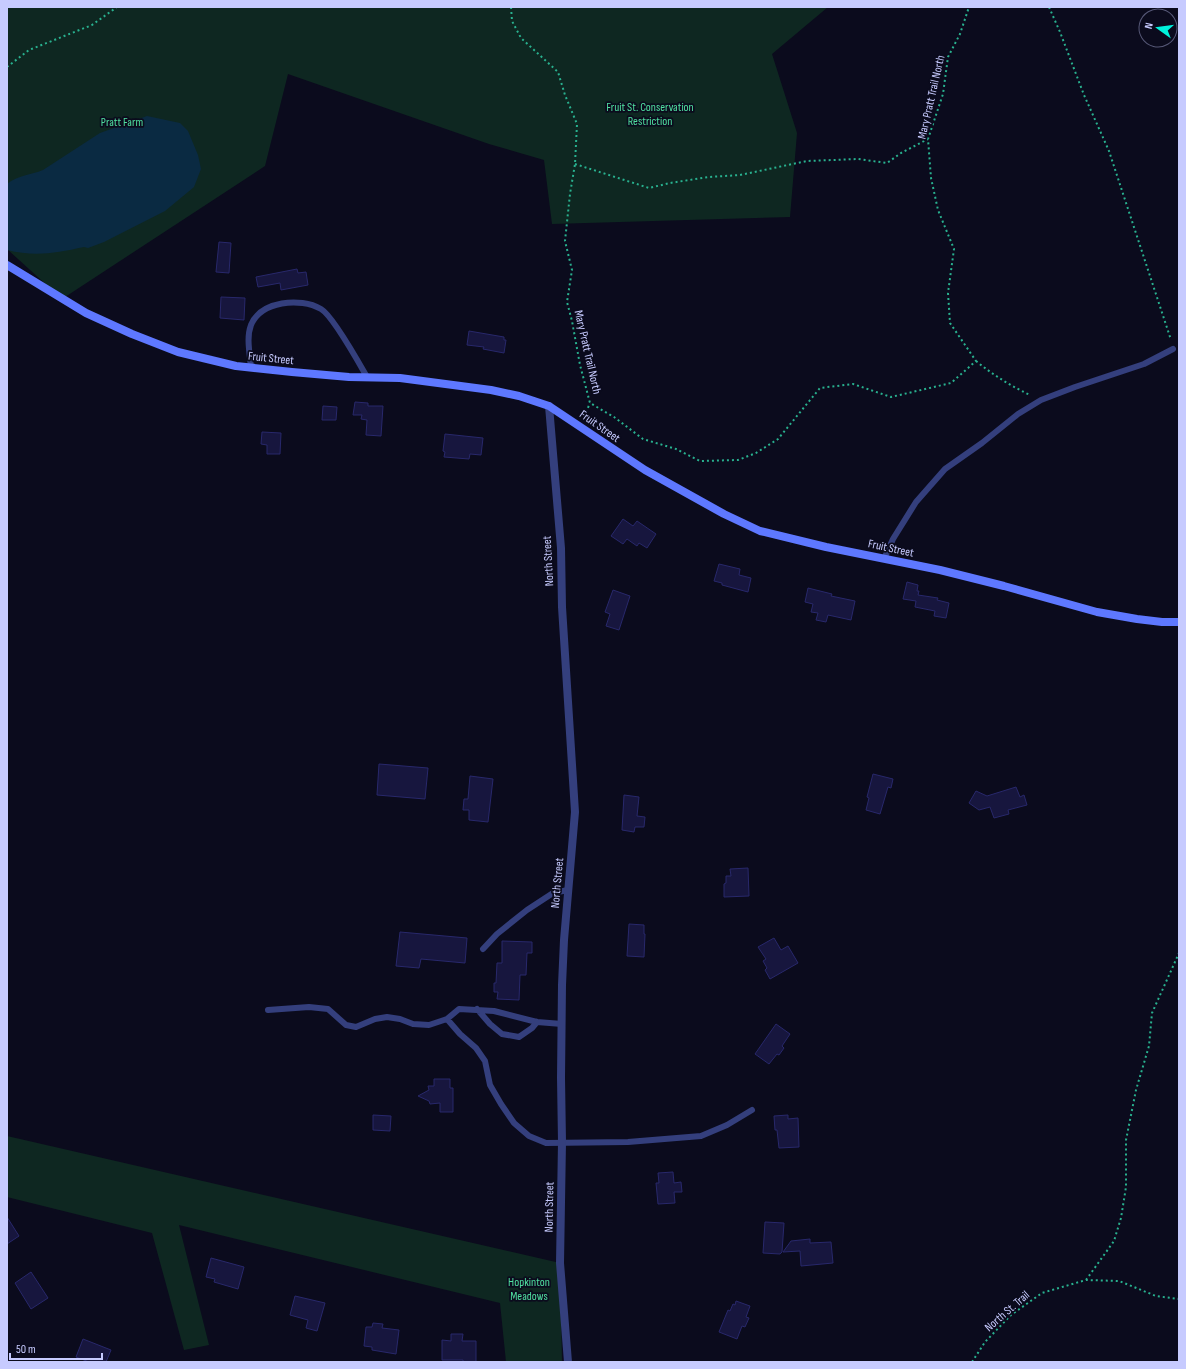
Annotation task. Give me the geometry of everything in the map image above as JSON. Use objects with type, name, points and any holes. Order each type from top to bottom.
[{"type":"street","name":"Fruit Street","points":[[7,265],[86,313],[132,334],[178,352],[236,366],[251,368],[292,372],[400,378],[491,390],[520,396],[549,406],[645,470],[739,522],[760,531],[940,570],[1097,612],[1136,620],[1179,622]]},
{"type":"street","name":"North Street","points":[[549,406],[561,548],[563,630],[574,794],[573,838],[562,966],[560,1263],[568,1362]]},
{"type":"lane","points":[[251,368],[248,342],[251,325],[261,312],[282,303],[300,302],[322,309],[333,322],[367,377]]},
{"type":"lane","points":[[884,559],[893,538],[916,502],[945,470],[1018,414],[1041,400],[1144,364],[1173,348]]},
{"type":"lane","points":[[483,949],[497,934],[527,910],[553,893],[568,890]]},
{"type":"lane","points":[[268,1010],[309,1007],[328,1009],[346,1025],[356,1027],[375,1019],[387,1017],[400,1019],[414,1024],[429,1025],[447,1019],[459,1009],[477,1009],[508,1014],[537,1022],[562,1024]]},
{"type":"lane","points":[[477,1009],[490,1024],[502,1034],[519,1037],[532,1028],[537,1022]]},
{"type":"lane","points":[[447,1019],[476,1048],[485,1061],[490,1085],[514,1123],[530,1136],[546,1143],[628,1142],[701,1136],[727,1125],[752,1110]]},
{"type":"path","points":[[7,67],[29,50],[92,25],[117,7]]},
{"type":"path","name":"Mary Pratt Trail North","points":[[511,7],[512,21],[521,38],[558,72],[565,95],[578,124],[575,164],[565,241],[572,270],[567,302],[580,364],[590,402],[614,417],[643,439],[676,449],[700,461],[738,460],[756,452],[778,439],[820,388],[853,384],[891,396],[951,383],[976,361],[950,323],[948,293],[954,249],[938,210],[931,178],[928,139],[943,94],[948,57],[960,34],[969,7]]},
{"type":"path","points":[[1049,7],[1084,95],[1109,152],[1173,348]]},
{"type":"path","points":[[575,164],[649,188],[709,177],[740,175],[807,161],[858,159],[887,163],[901,153],[928,139]]},
{"type":"path","points":[[976,361],[991,373],[1014,387],[1041,400]]},
{"type":"path","points":[[576,424],[583,419],[590,402]]},
{"type":"path","points":[[1086,1280],[1114,1241],[1121,1218],[1126,1187],[1126,1140],[1136,1090],[1149,1046],[1152,1013],[1179,953]]},
{"type":"path","name":"North St. Trail","points":[[972,1362],[985,1342],[1012,1315],[1042,1293],[1086,1280],[1119,1282],[1156,1296],[1179,1299]]},
{"type":"green space","name":"Pratt Farm","points":[[7,7],[828,7],[772,54],[797,133],[790,217],[552,224],[544,160],[489,144],[288,74],[265,166],[62,299],[7,249]]},
{"type":"green space","name":"Hopkinton Meadows","points":[[7,1136],[560,1263],[562,1362],[506,1362],[500,1303],[179,1225],[209,1345],[184,1350],[152,1233],[7,1197]]},
{"type":"water","points":[[147,116],[180,123],[188,131],[198,155],[201,169],[194,187],[165,211],[104,242],[88,248],[84,247],[36,254],[7,250],[7,184],[20,177],[43,170],[100,133]]},
{"type":"building","points":[[219,242],[231,243],[229,273],[216,272]]},
{"type":"building","points":[[297,269],[298,273],[306,272],[308,285],[281,290],[280,283],[258,287],[256,277]]},
{"type":"building","points":[[221,297],[245,298],[244,320],[220,318]]},
{"type":"building","points":[[469,331],[504,337],[504,340],[506,340],[504,353],[483,349],[484,347],[467,345]]},
{"type":"building","points":[[355,402],[368,403],[368,406],[383,406],[381,436],[366,435],[367,420],[361,419],[362,415],[353,415]]},
{"type":"building","points":[[323,406],[337,407],[336,420],[322,420]]},
{"type":"building","points":[[262,432],[281,433],[280,454],[267,454],[267,445],[261,444]]},
{"type":"building","points":[[445,434],[483,438],[481,455],[470,454],[469,459],[444,457],[445,452],[443,451]]},
{"type":"building","points":[[623,519],[633,526],[637,521],[656,534],[647,548],[639,543],[637,546],[627,539],[623,544],[611,536]]},
{"type":"building","points":[[719,564],[740,569],[739,575],[751,578],[748,592],[722,585],[722,583],[714,581]]},
{"type":"building","points":[[907,582],[918,585],[918,595],[938,598],[937,600],[949,603],[946,618],[934,616],[935,611],[915,607],[916,601],[903,599]]},
{"type":"building","points":[[808,588],[832,594],[831,596],[855,601],[851,620],[828,615],[826,622],[816,620],[818,613],[811,612],[813,604],[805,602]]},
{"type":"building","points":[[613,590],[630,596],[619,630],[606,626],[610,614],[605,612]]},
{"type":"building","points":[[379,764],[428,768],[425,799],[377,795]]},
{"type":"building","points":[[873,774],[893,779],[891,788],[888,787],[880,814],[866,810],[869,798],[867,797]]},
{"type":"building","points":[[470,776],[493,779],[488,822],[469,820],[469,810],[463,810],[464,799],[468,799]]},
{"type":"building","points":[[1016,787],[1020,797],[1024,795],[1027,805],[1008,810],[1009,814],[994,818],[990,807],[979,810],[969,803],[976,791],[987,796]]},
{"type":"building","points":[[624,795],[639,797],[637,816],[645,817],[644,827],[635,827],[634,832],[622,830]]},
{"type":"building","points":[[748,868],[749,896],[724,897],[724,884],[726,883],[726,876],[731,876],[730,869]]},
{"type":"building","points":[[629,924],[644,925],[644,957],[627,956]]},
{"type":"building","points":[[400,932],[467,938],[465,963],[421,959],[419,968],[396,966]]},
{"type":"building","points":[[774,938],[781,950],[788,946],[798,963],[770,979],[765,970],[767,968],[763,961],[766,959],[758,947]]},
{"type":"building","points":[[502,941],[532,942],[532,953],[527,953],[526,975],[520,975],[519,1000],[497,999],[498,992],[494,992],[497,963],[502,963]]},
{"type":"building","points":[[776,1024],[790,1034],[782,1046],[784,1048],[769,1064],[755,1054]]},
{"type":"building","points":[[434,1079],[450,1079],[450,1088],[453,1088],[453,1112],[440,1112],[440,1103],[430,1104],[429,1101],[418,1096],[429,1090],[428,1086],[434,1086]]},
{"type":"building","points":[[373,1115],[391,1116],[390,1131],[373,1130]]},
{"type":"building","points":[[788,1115],[788,1119],[798,1118],[799,1147],[779,1148],[774,1116]]},
{"type":"building","points":[[673,1172],[674,1183],[681,1182],[682,1192],[674,1192],[675,1203],[658,1204],[656,1183],[659,1183],[658,1173]]},
{"type":"building","points":[[7,1217],[19,1236],[7,1244]]},
{"type":"building","points":[[765,1222],[784,1223],[782,1252],[780,1254],[763,1253]]},
{"type":"building","points":[[810,1239],[810,1243],[831,1242],[833,1263],[801,1266],[800,1251],[783,1252],[791,1241]]},
{"type":"building","points":[[211,1258],[244,1267],[238,1289],[214,1282],[215,1279],[206,1277]]},
{"type":"building","points":[[31,1272],[48,1298],[31,1309],[15,1283]]},
{"type":"building","points":[[295,1296],[325,1303],[317,1331],[306,1328],[308,1320],[290,1315]]},
{"type":"building","points":[[736,1301],[750,1306],[746,1317],[749,1318],[745,1327],[742,1326],[737,1339],[719,1332],[728,1310],[730,1311],[733,1304],[735,1305]]},
{"type":"building","points":[[373,1323],[383,1324],[382,1328],[399,1330],[396,1354],[372,1350],[372,1347],[364,1346],[366,1327],[372,1327]]},
{"type":"building","points":[[451,1334],[463,1334],[462,1341],[476,1341],[476,1362],[463,1362],[463,1360],[442,1360],[442,1340],[451,1341]]},
{"type":"building","points":[[83,1339],[111,1350],[106,1362],[89,1362],[76,1357]]},
{"type":"park label","name":"Fruit St. Conservation Restriction","points":[[650,114]]}]
